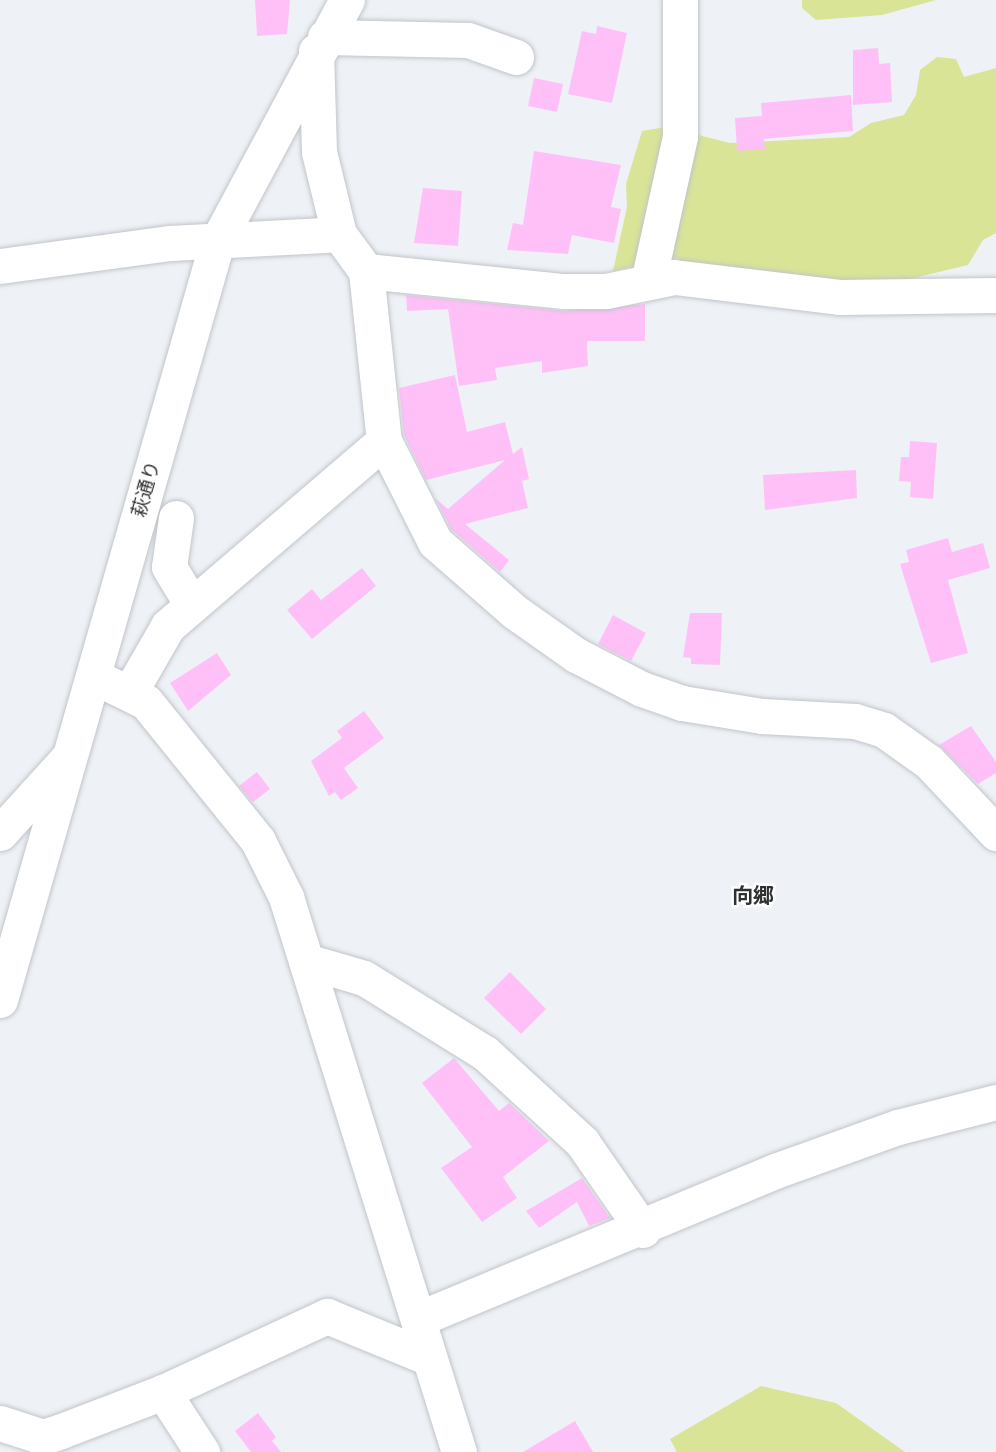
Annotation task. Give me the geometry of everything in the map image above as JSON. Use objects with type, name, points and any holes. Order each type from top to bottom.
[{"type":"street","name":"萩通り","points":[[0,1000],[217,242],[347,0]]},
{"type":"street","points":[[648,282],[680,137],[680,0]]},
{"type":"street","points":[[516,57],[468,40],[321,44],[320,152],[339,234],[366,271],[384,441],[435,542],[515,612],[576,656],[682,702],[762,716],[855,720],[884,730],[929,762],[996,832]]},
{"type":"street","points":[[0,266],[217,242],[339,234]]},
{"type":"street","points":[[366,271],[564,291],[674,277],[839,297],[996,295]]},
{"type":"street","points":[[130,692],[149,652],[191,603],[384,441]]},
{"type":"street","points":[[176,518],[169,567],[191,603]]},
{"type":"street","points":[[93,676],[146,702],[258,841],[286,897],[418,1319],[427,1357],[459,1452]]},
{"type":"street","points":[[0,833],[70,757]]},
{"type":"street","points":[[306,961],[364,978],[485,1053],[582,1142],[643,1230]]},
{"type":"street","points":[[418,1319],[643,1230],[775,1171],[898,1127],[996,1102]]},
{"type":"street","points":[[0,1423],[43,1437],[163,1392],[327,1316],[339,1316],[427,1357]]},
{"type":"street","points":[[163,1392],[202,1452]]},
{"type":"green space","points":[[802,0],[936,0],[882,15],[816,20],[802,8]]},
{"type":"green space","points":[[937,57],[956,59],[964,77],[996,68],[996,233],[983,240],[968,265],[880,286],[714,271],[672,257],[613,271],[627,207],[626,184],[642,131],[666,127],[730,143],[849,137],[871,123],[904,115],[916,95],[920,70]]},
{"type":"green space","points":[[761,1386],[836,1403],[905,1452],[677,1452],[670,1439]]},
{"type":"building","points":[[255,0],[290,0],[287,34],[257,36]]},
{"type":"building","points":[[597,26],[627,33],[612,103],[568,94],[582,31],[596,34]]},
{"type":"building","points":[[878,48],[879,64],[890,63],[892,102],[853,105],[853,50]]},
{"type":"building","points":[[534,78],[563,84],[557,112],[528,106]]},
{"type":"building","points":[[851,95],[853,131],[764,139],[765,149],[737,151],[735,118],[762,116],[761,103]]},
{"type":"building","points":[[534,151],[621,165],[611,207],[621,209],[614,243],[572,235],[568,254],[507,250],[513,223],[523,225]]},
{"type":"building","points":[[423,188],[462,191],[458,246],[414,243]]},
{"type":"building","points":[[406,295],[564,311],[645,304],[645,341],[587,341],[588,366],[542,373],[542,361],[495,368],[497,380],[459,386],[448,309],[407,311]]},
{"type":"building","points":[[455,375],[467,432],[505,422],[513,454],[522,447],[529,479],[522,481],[528,508],[465,524],[509,560],[500,572],[451,529],[436,499],[448,509],[505,460],[426,480],[404,435],[399,388]]},
{"type":"building","points":[[910,441],[937,443],[933,499],[910,497],[911,482],[899,481],[901,457],[909,457]]},
{"type":"building","points":[[856,470],[857,498],[765,510],[763,475]]},
{"type":"building","points":[[948,538],[952,552],[983,543],[990,568],[948,580],[968,653],[931,663],[900,564],[909,562],[906,550]]},
{"type":"building","points":[[362,568],[376,586],[312,639],[287,610],[312,589],[321,600]]},
{"type":"building","points":[[690,613],[722,613],[720,665],[691,664],[691,658],[683,657]]},
{"type":"building","points":[[613,615],[646,633],[631,661],[598,644]]},
{"type":"building","points":[[217,653],[231,675],[188,711],[170,683]]},
{"type":"building","points":[[364,711],[384,738],[344,768],[358,788],[341,800],[335,792],[329,796],[311,761],[342,738],[337,731]]},
{"type":"building","points":[[971,726],[996,762],[996,773],[978,784],[939,745]]},
{"type":"building","points":[[257,772],[270,789],[253,802],[239,786]]},
{"type":"building","points":[[510,972],[546,1009],[521,1034],[484,998]]},
{"type":"building","points":[[454,1058],[499,1111],[509,1103],[549,1141],[503,1177],[517,1198],[482,1222],[441,1168],[472,1147],[422,1083]]},
{"type":"building","points":[[582,1178],[610,1218],[589,1226],[577,1202],[539,1228],[526,1211]]},
{"type":"building","points":[[258,1413],[276,1437],[272,1441],[281,1452],[251,1452],[235,1431]]},
{"type":"building","points":[[575,1421],[593,1452],[523,1452]]},
{"type":"district","name":"向郷","points":[[753,895]]}]
